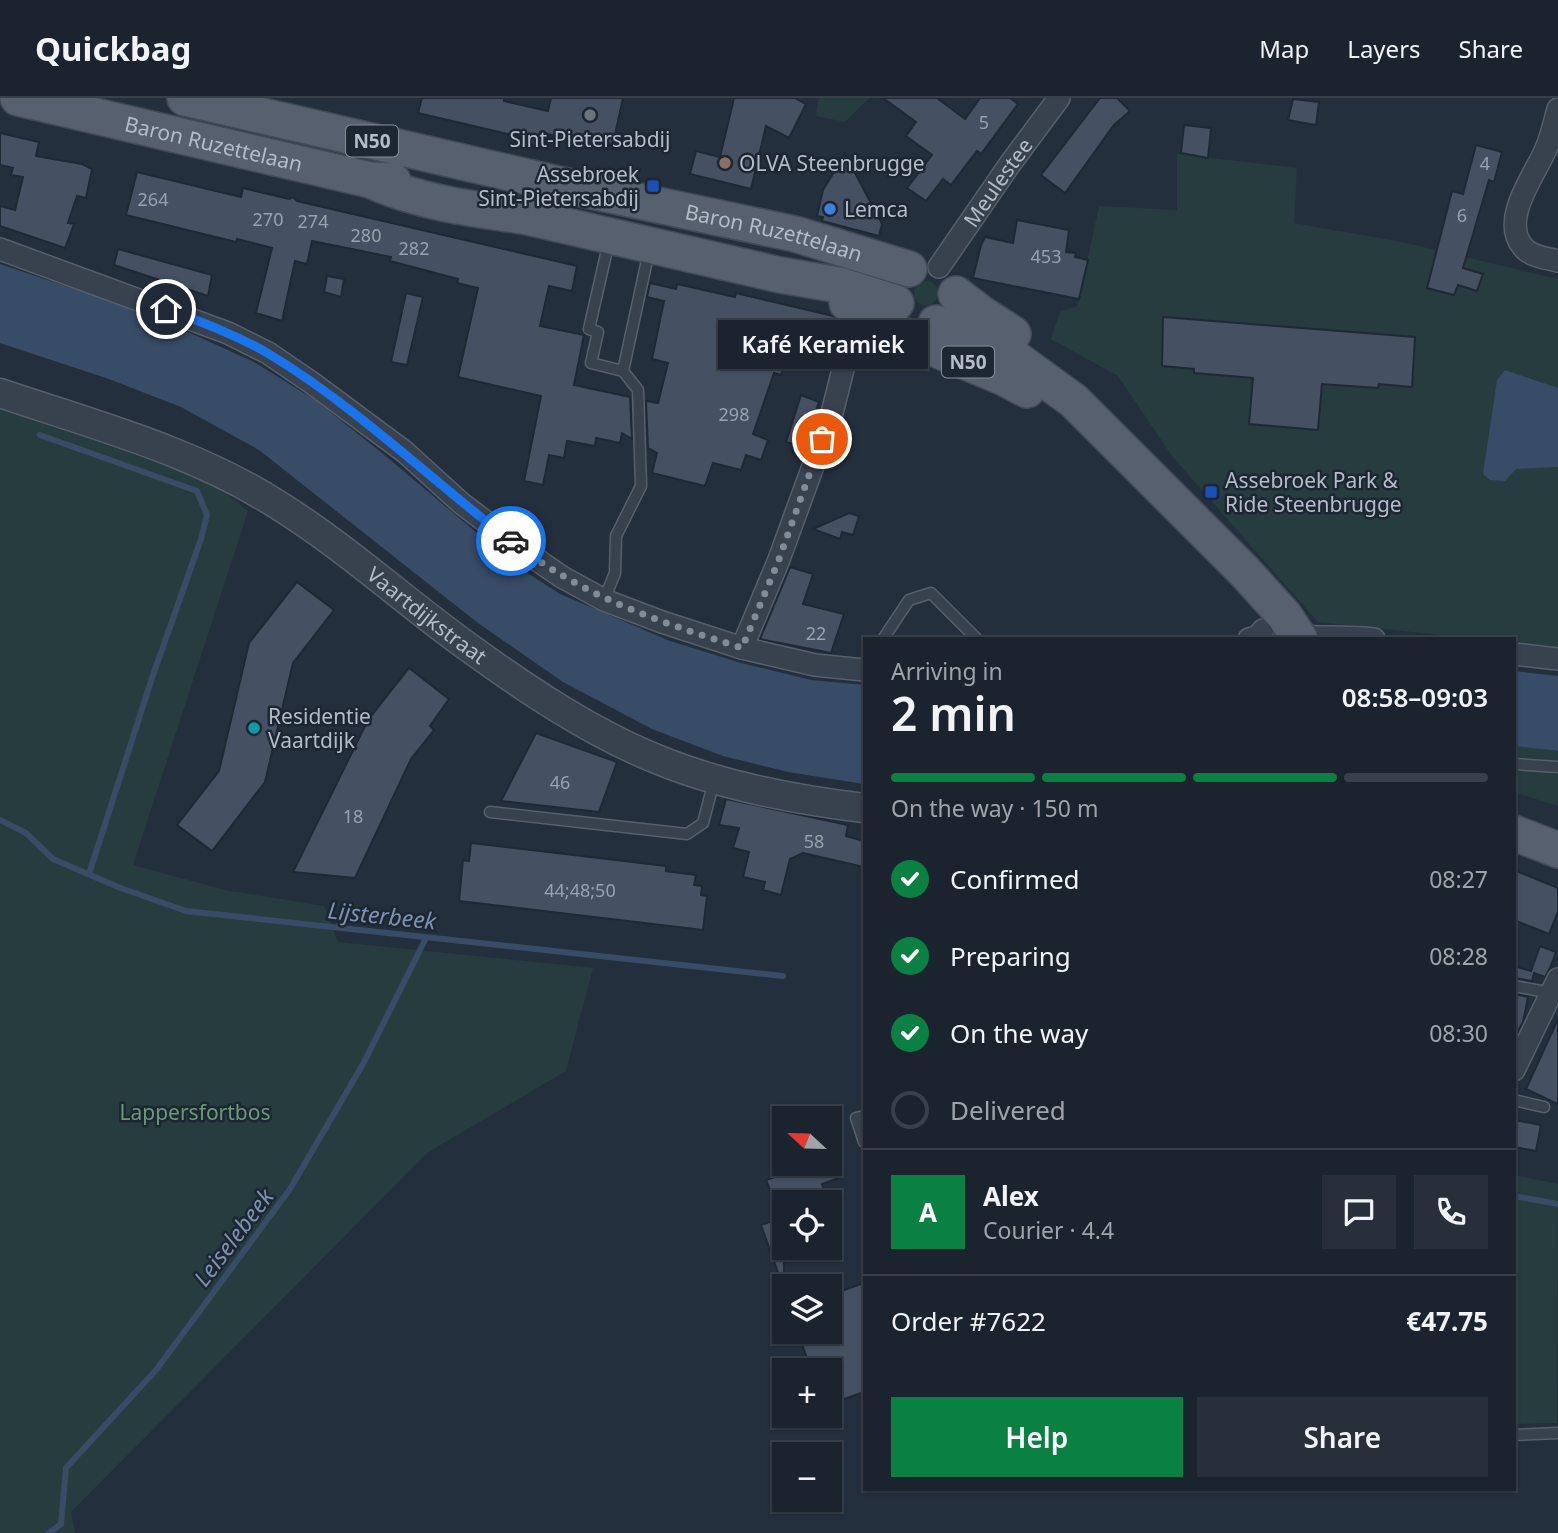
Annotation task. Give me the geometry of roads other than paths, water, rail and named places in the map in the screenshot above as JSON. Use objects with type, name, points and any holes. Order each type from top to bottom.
[{"type":"main road","name":"Baron Ruzettelaan","points":[[18,98],[370,180],[428,182],[480,193],[523,216],[780,275],[839,285],[896,303]]},
{"type":"main road","name":"Baron Ruzettelaan","points":[[185,98],[558,184],[797,229],[935,277],[982,314],[1026,342],[1122,427],[1145,470]]},
{"type":"main road","name":"Baron Ruzettelaan","points":[[780,275],[860,309],[902,335],[1002,377],[1062,409],[1104,445],[1145,470]]},
{"type":"main road","points":[[896,303],[895,290],[900,278],[935,277]]},
{"type":"main road","name":"N50","points":[[896,303],[902,314],[924,325],[936,323],[947,316],[954,306],[935,277]]},
{"type":"main road","name":"Baron Ruzettelaan","points":[[936,323],[972,333],[1015,358],[1074,401],[1252,580],[1284,614],[1299,637]]},
{"type":"main road","points":[[1516,833],[1558,850]]},
{"type":"street","name":"Meulestee","points":[[935,277],[1010,164],[1059,98]]},
{"type":"street","points":[[1558,109],[1544,153],[1524,189],[1515,222],[1516,234],[1524,249],[1533,255],[1558,261]]},
{"type":"street","points":[[0,249],[228,333],[268,354],[405,452],[461,503],[527,553],[562,577],[604,600],[742,648],[814,664],[863,670]]},
{"type":"street","points":[[742,648],[778,562],[831,416],[856,318]]},
{"type":"street","name":"Vaartdijkstraat","points":[[0,393],[138,439],[239,482],[295,516],[464,643],[617,741],[660,760],[715,778],[812,800],[863,808]]},
{"type":"street","points":[[1336,637],[1355,637]]},
{"type":"street","points":[[1516,654],[1558,659]]},
{"type":"street","points":[[1516,1062],[1555,986]]},
{"type":"lane","points":[[604,600],[615,573],[616,536],[642,486],[638,390],[623,371],[591,363],[598,332],[589,330],[610,236]]},
{"type":"lane","points":[[623,371],[650,245]]},
{"type":"lane","points":[[884,637],[909,600],[931,593],[975,637]]},
{"type":"lane","points":[[1516,764],[1558,767]]},
{"type":"lane","points":[[490,812],[687,834],[703,823],[715,778]]},
{"type":"lane","points":[[1516,985],[1555,986]]},
{"type":"lane","points":[[1516,1100],[1544,1107]]},
{"type":"lane","points":[[863,1116],[856,1118],[863,1139]]},
{"type":"lane","points":[[1516,1435],[1558,1433]]},
{"type":"water","points":[[0,264],[146,313],[254,362],[315,400],[515,565],[560,594],[670,641],[741,663],[811,680],[863,685],[863,784],[788,772],[723,756],[652,729],[563,682],[478,623],[259,450],[181,407],[109,379],[0,343]]},
{"type":"water","points":[[1505,370],[1558,388],[1558,467],[1516,469],[1505,481],[1490,480],[1483,474],[1497,380]]},
{"type":"water","points":[[1516,671],[1558,676],[1558,751],[1516,746]]},
{"type":"waterway","points":[[40,435],[197,491],[207,515],[89,874]]},
{"type":"waterway","name":"Lijsterbeek","points":[[0,820],[26,833],[53,859],[118,887],[186,911],[783,976]]},
{"type":"waterway","name":"Leiselebeek","points":[[49,1533],[61,1524],[66,1468],[156,1370],[290,1189],[363,1064],[426,938]]},
{"type":"waterway","name":"Lijsterbeek","points":[[1516,1196],[1558,1204]]},
{"type":"place","name":"Sint-Pietersabdij","points":[[590,115]]},
{"type":"place","name":"OLVA Steenbrugge","points":[[725,163]]},
{"type":"place","name":"Assebroek Sint-Pietersabdij","points":[[653,186]]},
{"type":"place","name":"Lemca","points":[[830,209]]},
{"type":"place","name":"Kafé Keramiek","points":[[822,439]]},
{"type":"place","name":"Assebroek Park & Ride Steenbrugge","points":[[1211,492]]},
{"type":"place","name":"Residentie Vaartdijk","points":[[254,728]]},
{"type":"park label","name":"Lappersfortbos","points":[[195,1112]]}]
